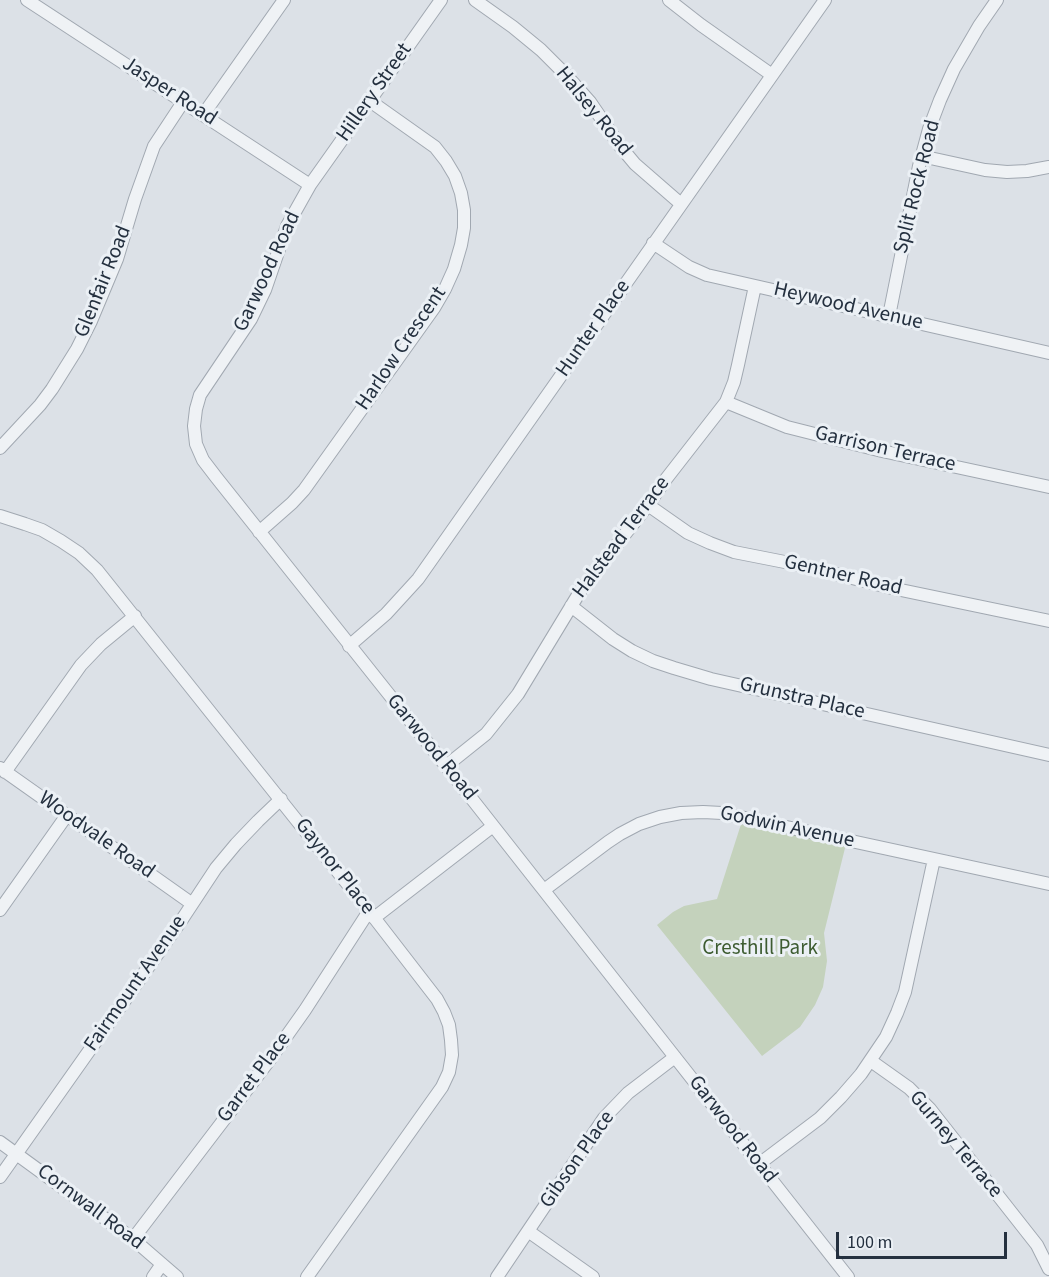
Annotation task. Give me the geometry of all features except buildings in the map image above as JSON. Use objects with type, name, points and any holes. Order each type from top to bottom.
[{"type":"street","name":"Jasper Road","points":[[27,0],[310,185]]},
{"type":"street","points":[[203,115],[284,0]]},
{"type":"street","name":"Hillery Street","points":[[310,185],[441,0]]},
{"type":"street","name":"Halsey Road","points":[[475,0],[513,27],[558,66],[590,102],[634,164],[681,204]]},
{"type":"street","points":[[669,0],[772,75]]},
{"type":"street","name":"Hunter Place","points":[[349,646],[386,614],[418,579],[825,0]]},
{"type":"street","name":"Split Rock Road","points":[[889,316],[921,156],[940,100],[954,69],[997,0]]},
{"type":"street","name":"Harlow Crescent","points":[[259,532],[304,490],[427,318],[445,289],[461,245],[464,210],[461,193],[446,161],[435,147],[369,101]]},
{"type":"street","name":"Glenfair Road","points":[[0,448],[40,405],[77,350],[92,321],[117,259],[154,146],[183,102]]},
{"type":"street","points":[[921,156],[985,170],[1007,172],[1049,167]]},
{"type":"street","name":"Garwood Road","points":[[310,185],[287,226],[265,290],[250,319],[200,395],[194,426],[196,444],[203,460],[848,1277]]},
{"type":"street","name":"Heywood Avenue","points":[[653,243],[689,267],[707,274],[1049,353]]},
{"type":"street","name":"Halstead Terrace","points":[[446,766],[486,734],[519,694],[581,590],[726,402],[734,382],[755,286]]},
{"type":"street","name":"Garrison Terrace","points":[[726,402],[787,427],[882,451],[1049,487]]},
{"type":"street","name":"Gentner Road","points":[[648,505],[688,532],[734,552],[1049,621]]},
{"type":"street","name":"Gaynor Place","points":[[0,516],[42,530],[79,553],[97,570],[281,799],[438,999],[444,1012],[452,1040],[452,1055],[442,1087],[307,1277]]},
{"type":"street","name":"Grunstra Place","points":[[571,606],[632,651],[674,668],[711,679],[1049,754]]},
{"type":"street","points":[[3,770],[81,665],[101,644],[135,616]]},
{"type":"street","name":"Woodvale Road","points":[[3,770],[192,903]]},
{"type":"street","name":"Fairmount Avenue","points":[[0,1177],[170,937],[216,868],[236,844],[281,799]]},
{"type":"street","name":"Godwin Avenue","points":[[544,890],[620,834],[639,824],[681,813],[703,812],[722,813],[1049,884]]},
{"type":"street","points":[[0,910],[67,815]]},
{"type":"street","name":"Garret Place","points":[[133,1239],[271,1058],[371,915],[435,871],[493,826]]},
{"type":"street","points":[[759,1164],[820,1118],[842,1097],[888,1034],[905,992],[934,859]]},
{"type":"street","name":"Gibson Place","points":[[497,1277],[604,1118],[628,1093],[675,1057]]},
{"type":"street","name":"Gurney Terrace","points":[[871,1060],[909,1088],[937,1117],[1037,1245],[1049,1269]]},
{"type":"street","name":"Cornwall Road","points":[[0,1143],[133,1239],[177,1277]]},
{"type":"street","points":[[528,1231],[593,1277]]},
{"type":"street","points":[[153,1277],[162,1264]]},
{"type":"green space","name":"Cresthill Park","points":[[743,818],[847,840],[824,933],[827,961],[823,987],[815,1005],[800,1027],[762,1056],[657,925],[684,906],[717,899]]}]
